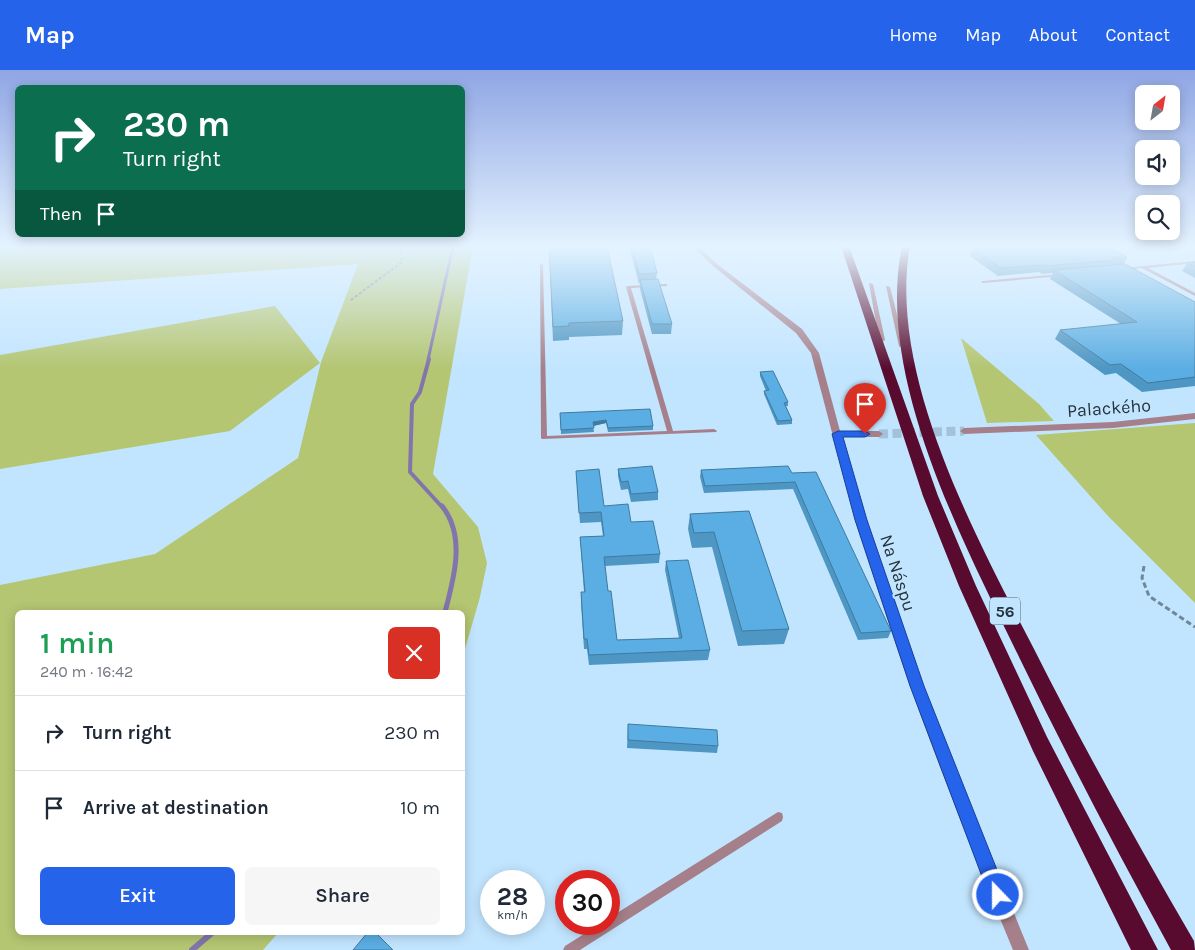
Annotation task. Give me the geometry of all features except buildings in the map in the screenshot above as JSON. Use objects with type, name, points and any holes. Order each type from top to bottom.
[{"type":"highway","name":"56","points":[[857,287],[893,386],[925,482],[976,606],[1055,774],[1145,950]]},
{"type":"highway","name":"56","points":[[901,287],[900,307],[915,390],[930,439],[948,484],[1000,600],[1087,772],[1185,950]]},
{"type":"street","name":"Na Náspu","points":[[743,287],[798,331],[808,341],[815,353],[861,520],[917,686],[1021,950]]},
{"type":"street","name":"Palackého","points":[[964,431],[1122,424],[1195,416]]},
{"type":"street","points":[[838,434],[879,434]]},
{"type":"lane","points":[[541,287],[544,438],[714,431]]},
{"type":"lane","points":[[628,287],[671,433]]},
{"type":"lane","points":[[872,287],[879,330],[893,386]]},
{"type":"lane","points":[[888,287],[898,332],[915,390]]},
{"type":"lane","points":[[1180,287],[1195,295]]},
{"type":"lane","points":[[569,950],[778,817]]},
{"type":"path","points":[[351,300],[368,287]]},
{"type":"path","points":[[1144,566],[1142,578],[1148,596],[1195,628]]},
{"type":"green space","points":[[0,287],[28,287],[0,289]]},
{"type":"green space","points":[[349,287],[466,287],[433,474],[478,527],[487,563],[480,597],[465,649],[465,610],[15,610],[15,935],[276,935],[263,950],[0,950],[0,585],[155,554],[298,458],[321,362]]},
{"type":"green space","points":[[275,306],[320,363],[230,431],[0,469],[0,355]]},
{"type":"green space","points":[[961,338],[1039,404],[1054,421],[987,423]]},
{"type":"green space","points":[[1195,423],[1195,603],[1108,516],[1036,435]]},
{"type":"waterway","points":[[428,360],[444,287]]},
{"type":"waterway","points":[[429,359],[420,392],[412,404],[410,472],[443,508]]},
{"type":"waterway","points":[[442,506],[454,530],[456,544],[452,585],[446,610]]},
{"type":"waterway","points":[[192,950],[210,935]]},
{"type":"tunnel","points":[[879,434],[964,431]]},
{"type":"route","points":[[865,434],[838,434],[861,520],[917,686],[998,895]]}]
